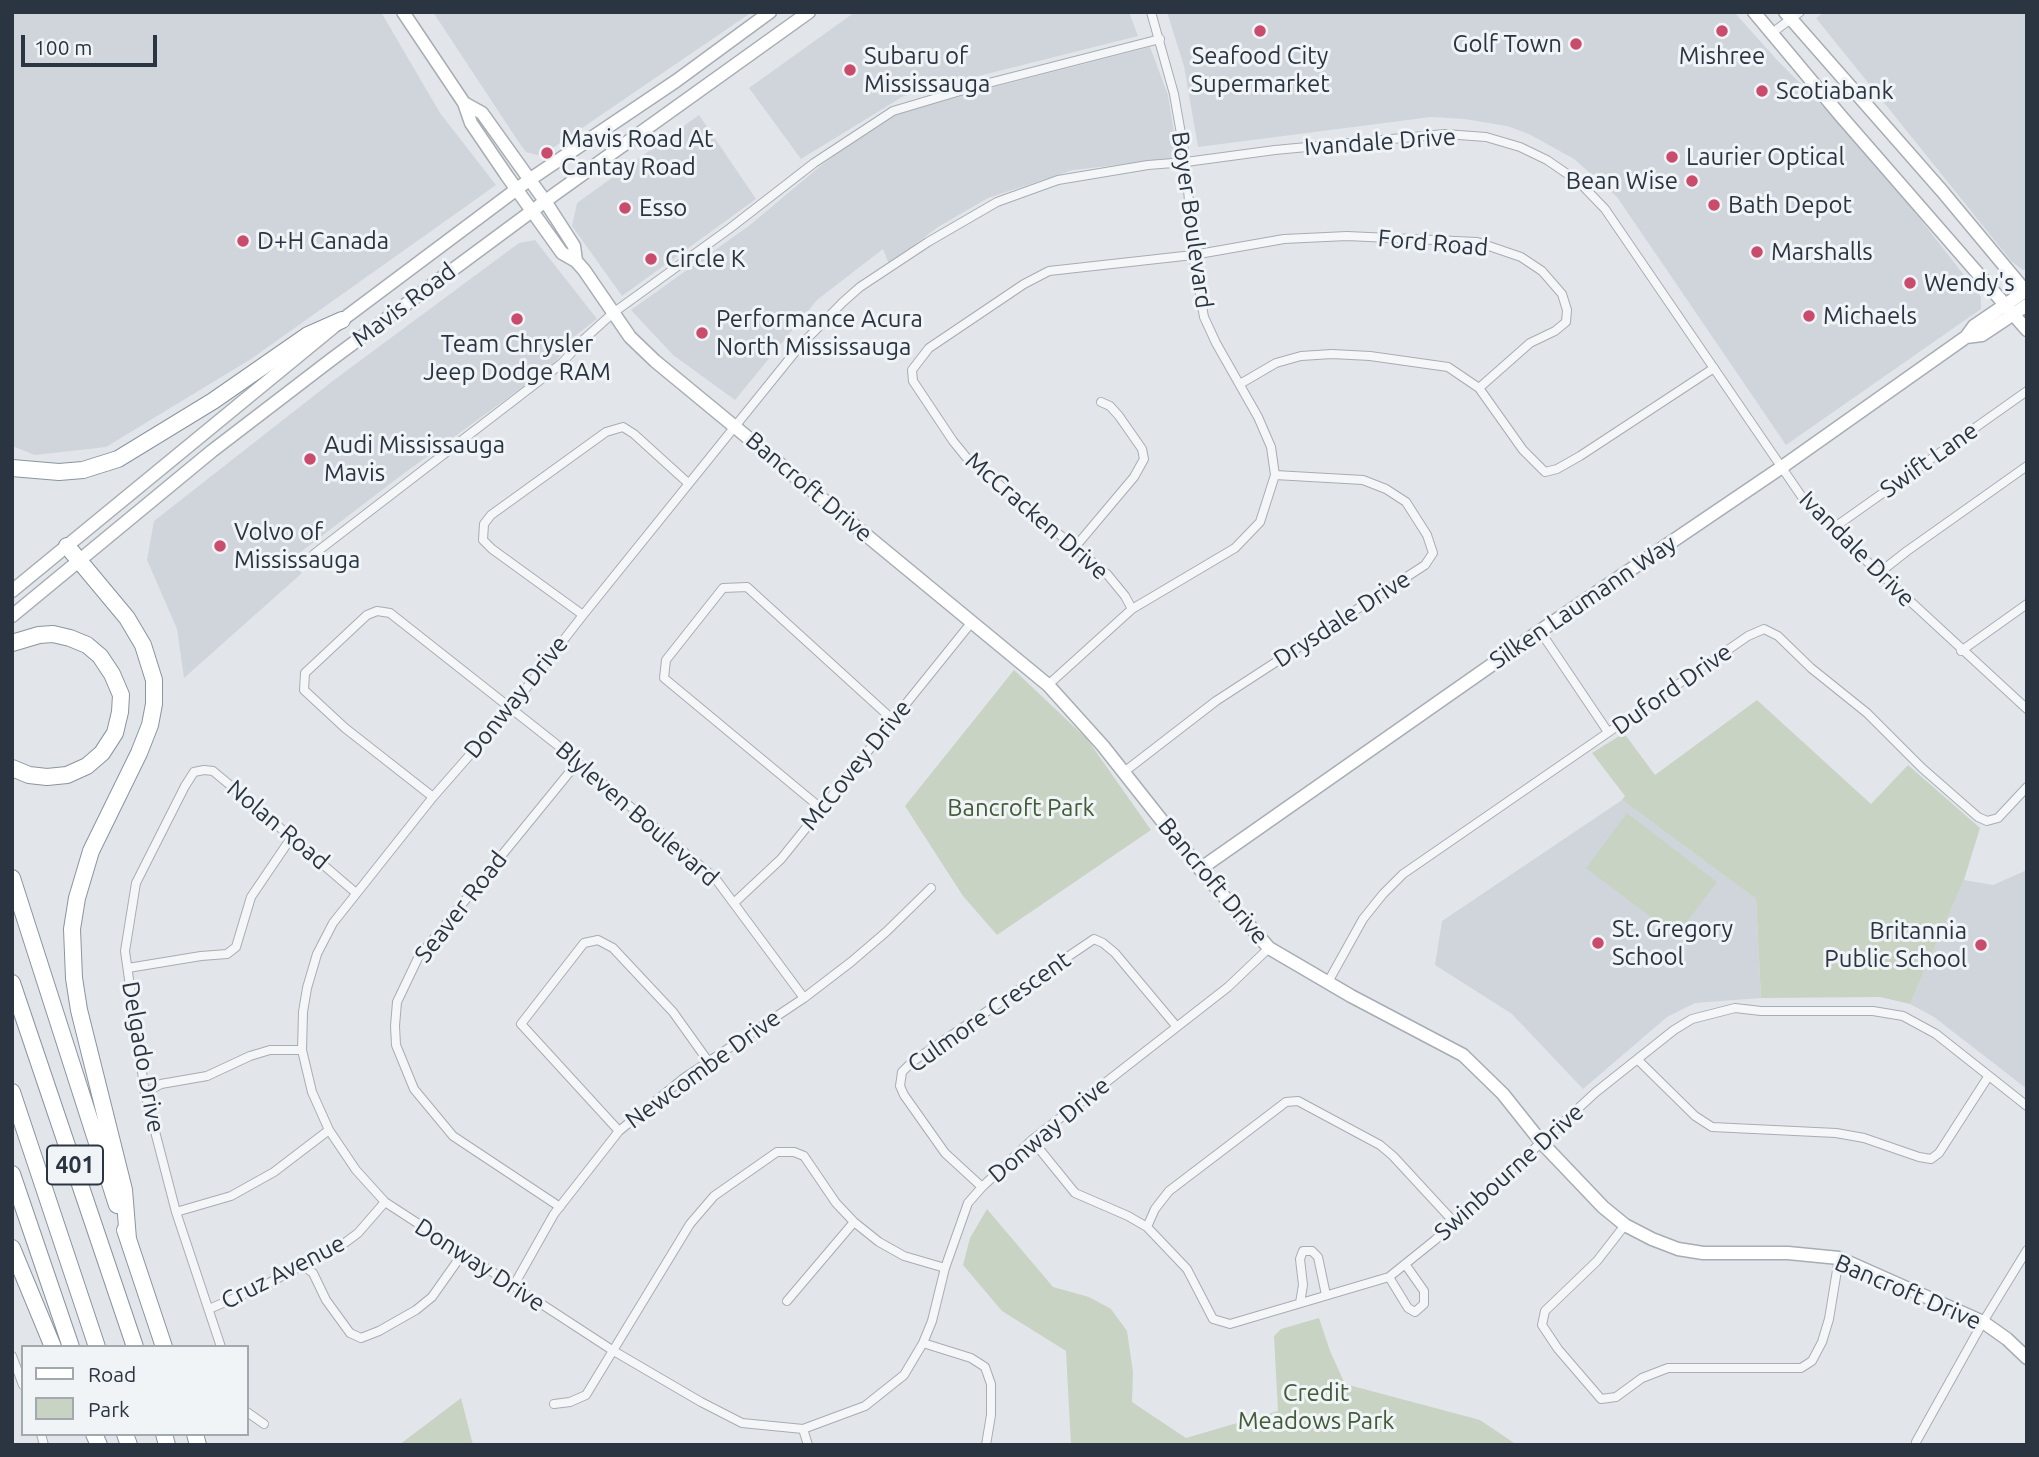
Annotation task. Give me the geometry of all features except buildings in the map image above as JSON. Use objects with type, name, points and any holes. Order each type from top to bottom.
[{"type":"highway","points":[[12,468],[36,472],[83,470],[118,459],[213,401],[308,335],[342,320]]},
{"type":"highway","points":[[67,546],[127,618],[143,645],[154,680],[155,704],[150,725],[91,851],[76,898],[72,929],[74,978],[79,1010],[124,1190],[128,1239]]},
{"type":"highway","points":[[12,643],[53,634],[87,645],[100,656],[121,695],[114,733],[102,753],[87,766],[67,775],[47,777],[29,775],[12,768]]},
{"type":"highway","name":"401","points":[[12,878],[163,1345]]},
{"type":"highway","name":"401","points":[[12,983],[134,1345]]},
{"type":"highway","name":"401","points":[[12,1092],[96,1345]]},
{"type":"highway","name":"401","points":[[12,1174],[70,1345]]},
{"type":"highway","points":[[12,1248],[52,1345]]},
{"type":"street","points":[[403,12],[464,103]]},
{"type":"street","name":"Mavis Road","points":[[12,591],[342,320],[516,189],[676,81],[770,12]]},
{"type":"street","name":"Mavis Road","points":[[12,616],[212,451],[532,210],[809,12]]},
{"type":"street","name":"Boyer Boulevard","points":[[1048,685],[1132,609],[1235,548],[1260,522],[1275,475],[1271,447],[1204,317],[1193,255],[1186,162],[1174,93],[1152,12]]},
{"type":"street","points":[[1754,12],[2027,330]]},
{"type":"street","points":[[1772,33],[1792,15],[2026,291],[2009,310]]},
{"type":"street","points":[[314,554],[561,364],[614,313],[814,163],[893,111],[1160,38]]},
{"type":"street","name":"Bancroft Drive","points":[[464,103],[482,113],[545,201],[574,246],[576,261]]},
{"type":"street","name":"Bancroft Drive","points":[[464,103],[471,123],[516,189],[562,253],[576,261],[630,337],[654,361],[1048,685],[1124,772],[1200,869],[1269,948],[1463,1055],[1503,1094],[1542,1143],[1602,1207],[1625,1225],[1678,1249],[1788,1253],[1839,1258],[1983,1322],[2027,1358]]},
{"type":"street","name":"Ivandale Drive","points":[[735,425],[799,347],[860,287],[975,213],[1020,192],[1058,180],[1148,165],[1275,150],[1445,134],[1486,137],[1520,147],[1563,170],[1590,191],[1804,500],[1961,651],[2027,709]]},
{"type":"street","name":"Ford Road","points":[[1193,255],[1284,239],[1347,236],[1476,242],[1521,257],[1542,271],[1562,294],[1567,310],[1566,322],[1530,344],[1479,388]]},
{"type":"street","name":"McCracken Drive","points":[[1132,609],[1107,574],[967,457],[953,441],[914,381],[912,370],[929,348],[1024,284],[1049,271],[1193,255]]},
{"type":"street","points":[[2009,310],[2027,305]]},
{"type":"street","name":"Silken Laumann Way","points":[[1200,869],[1539,631],[1782,467],[1966,337],[1974,326],[2009,310]]},
{"type":"street","points":[[1240,384],[1276,363],[1301,356],[1370,356],[1448,367],[1479,388],[1523,450],[1545,472],[1557,469],[1580,456],[1714,368]]},
{"type":"street","name":"Swift Lane","points":[[1832,529],[2027,390]]},
{"type":"street","points":[[1076,547],[1134,477],[1144,459],[1142,449],[1119,416],[1101,402]]},
{"type":"street","name":"Donway Drive","points":[[735,425],[510,709],[433,797],[356,893],[333,923],[317,954],[303,1012],[302,1050],[312,1092],[329,1130],[356,1170],[385,1202],[612,1350],[742,1423],[803,1429],[865,1406],[904,1375],[923,1343],[932,1321],[968,1203],[982,1187],[1032,1140],[1228,987],[1269,948]]},
{"type":"street","points":[[583,615],[492,549],[483,540],[484,524],[491,516],[606,432],[623,427],[688,483]]},
{"type":"street","points":[[1879,573],[2027,466]]},
{"type":"street","name":"Drysdale Drive","points":[[1124,772],[1216,701],[1426,565],[1433,553],[1427,535],[1406,502],[1386,489],[1363,481],[1275,475]]},
{"type":"street","points":[[822,809],[664,678],[666,660],[723,588],[747,587],[892,719]]},
{"type":"street","points":[[1961,651],[2027,604]]},
{"type":"street","name":"Blyleven Boulevard","points":[[433,797],[345,728],[304,690],[305,673],[367,615],[377,611],[390,613],[556,744],[715,878],[804,998]]},
{"type":"street","name":"McCovey Drive","points":[[735,902],[780,859],[971,623]]},
{"type":"street","name":"Duford Drive","points":[[1328,982],[1363,919],[1403,874],[1748,636],[1764,629],[1778,636],[1811,668],[1867,713],[1922,768],[1978,817],[1987,821],[1998,818],[2027,787]]},
{"type":"street","points":[[1539,631],[1608,733]]},
{"type":"street","name":"Seaver Road","points":[[560,1207],[453,1136],[414,1089],[396,1045],[395,1026],[397,1002],[418,958],[577,763]]},
{"type":"street","name":"Nolan Road","points":[[194,772],[213,771],[356,893]]},
{"type":"street","name":"Delgado Drive","points":[[194,772],[136,883],[125,951],[145,1093],[176,1212],[220,1345]]},
{"type":"street","points":[[128,968],[227,954],[236,947],[251,897],[291,838]]},
{"type":"street","name":"Newcombe Drive","points":[[514,1285],[560,1207],[619,1131],[708,1061],[804,998],[877,940],[931,888]]},
{"type":"street","name":"Culmore Crescent","points":[[982,1187],[945,1153],[904,1095],[901,1086],[902,1072],[912,1062],[1094,939],[1115,953],[1177,1027]]},
{"type":"street","points":[[619,1131],[521,1024],[584,943],[598,940],[613,948],[673,1012],[708,1061]]},
{"type":"street","name":"Swinbourne Drive","points":[[1032,1140],[1075,1193],[1147,1227],[1187,1269],[1213,1319],[1230,1324],[1389,1277],[1596,1093],[1674,1030],[1692,1019],[1735,1008],[1761,1011],[1873,1011],[1903,1016],[1936,1034],[2027,1106]]},
{"type":"street","points":[[145,1093],[161,1084],[207,1076],[270,1050],[302,1050]]},
{"type":"street","points":[[1638,1060],[1695,1116],[1712,1127],[1836,1133],[1864,1138],[1919,1157],[1931,1158],[1939,1153],[1988,1077]]},
{"type":"street","points":[[1147,1227],[1155,1209],[1169,1191],[1192,1171],[1286,1102],[1298,1101],[1380,1145],[1394,1156],[1454,1222]]},
{"type":"street","points":[[176,1212],[231,1196],[274,1172],[329,1130]]},
{"type":"street","points":[[554,1405],[586,1395],[690,1224],[714,1196],[777,1152],[794,1152],[804,1156],[836,1203],[879,1242],[904,1256],[946,1268]]},
{"type":"street","name":"Cruz Avenue","points":[[209,1309],[267,1284],[346,1242],[358,1233],[385,1202]]},
{"type":"street","points":[[787,1301],[854,1222]]},
{"type":"street","points":[[1625,1225],[1597,1261],[1545,1311],[1542,1325],[1558,1349],[1601,1399],[1616,1396],[1642,1378],[1668,1368],[1801,1368],[1812,1360],[1822,1342],[1829,1320],[1839,1258]]},
{"type":"street","points":[[1916,1442],[2027,1250]]},
{"type":"street","points":[[1300,1303],[1303,1285],[1300,1259],[1303,1251],[1312,1251],[1318,1257],[1326,1295]]},
{"type":"street","points":[[302,1265],[313,1273],[326,1300],[350,1333],[361,1338],[407,1315],[432,1297],[463,1253]]},
{"type":"street","points":[[1389,1277],[1408,1308],[1415,1312],[1424,1304],[1424,1292],[1405,1264]]},
{"type":"street","points":[[923,1343],[971,1358],[985,1367],[991,1384],[992,1415],[986,1445]]},
{"type":"street","points":[[12,1356],[21,1380]]},
{"type":"street","points":[[248,1413],[264,1424]]},
{"type":"street","points":[[803,1429],[808,1445]]},
{"type":"shaded area","points":[[12,12],[381,12],[440,113],[496,185],[251,359],[106,447],[35,455],[12,446]]},
{"type":"shaded area","points":[[433,12],[752,12],[544,154],[537,155],[526,152],[520,144]]},
{"type":"shaded area","points":[[855,12],[1129,12],[1138,36],[902,97],[801,159],[749,88]]},
{"type":"shaded area","points":[[1167,12],[1734,12],[1778,61],[1864,147],[1981,297],[1981,309],[1786,445],[1617,197],[1574,159],[1529,134],[1507,126],[1431,117],[1198,147],[1184,66]]},
{"type":"shaded area","points":[[1825,12],[2027,12],[2027,269],[2023,270],[2012,262],[1816,18]]},
{"type":"shaded area","points":[[1150,47],[1168,95],[1178,158],[1073,170],[988,198],[938,227],[889,264],[883,249],[817,300],[735,400],[673,355],[631,310],[750,225],[824,163],[893,113]]},
{"type":"shaded area","points":[[699,115],[756,199],[622,296],[572,226],[577,203]]},
{"type":"shaded area","points":[[535,240],[597,319],[575,336],[553,365],[289,561],[302,573],[184,678],[177,629],[147,560],[154,521],[334,380],[519,243]]},
{"type":"shaded area","name":"St. Gregory School","points":[[1622,800],[1756,899],[1761,998],[1695,1003],[1667,1017],[1583,1089],[1512,1014],[1435,965],[1442,921]]},
{"type":"shaded area","name":"Britannia Public School","points":[[2027,870],[2027,1089],[1934,1017],[1910,1004],[1964,880],[1993,885]]},
{"type":"green space","name":"Bancroft Park","points":[[1014,670],[1087,739],[1151,830],[997,935],[963,896],[905,806]]},
{"type":"green space","points":[[1757,700],[1871,804],[1908,765],[1980,828],[1964,880],[1910,1004],[1880,997],[1761,998],[1756,899],[1622,800],[1625,796],[1592,753],[1624,733],[1655,775]]},
{"type":"green space","points":[[1627,813],[1717,882],[1676,936],[1586,868]]},
{"type":"green space","name":"Credit Meadows Park","points":[[987,1209],[1053,1287],[1089,1297],[1111,1309],[1127,1331],[1133,1372],[1132,1402],[1186,1438],[1278,1411],[1274,1336],[1281,1329],[1319,1318],[1345,1384],[1480,1420],[1517,1445],[1071,1445],[1066,1351],[1002,1311],[963,1265],[970,1238]]},
{"type":"green space","points":[[461,1398],[473,1445],[399,1445]]},
{"type":"place","name":"Seafood City Supermarket","points":[[1260,31]]},
{"type":"place","name":"Mishree","points":[[1722,31]]},
{"type":"place","name":"Golf Town","points":[[1576,44]]},
{"type":"place","name":"Subaru of Mississauga","points":[[850,70]]},
{"type":"place","name":"Scotiabank","points":[[1762,91]]},
{"type":"place","name":"Mavis Road At Cantay Road","points":[[547,153]]},
{"type":"place","name":"Laurier Optical","points":[[1672,157]]},
{"type":"place","name":"Bean Wise","points":[[1692,181]]},
{"type":"place","name":"Bath Depot","points":[[1714,205]]},
{"type":"place","name":"Esso","points":[[625,208]]},
{"type":"place","name":"D+H Canada","points":[[243,241]]},
{"type":"place","name":"Marshalls","points":[[1757,252]]},
{"type":"place","name":"Circle K","points":[[651,259]]},
{"type":"place","name":"Wendy's","points":[[1910,283]]},
{"type":"place","name":"Michaels","points":[[1809,316]]},
{"type":"place","name":"Team Chrysler Jeep Dodge RAM","points":[[517,319]]},
{"type":"place","name":"Performance Acura North Mississauga","points":[[702,333]]},
{"type":"place","name":"Audi Mississauga Mavis","points":[[310,459]]},
{"type":"place","name":"Volvo of Mississauga","points":[[220,546]]},
{"type":"place","name":"St. Gregory School","points":[[1598,943]]},
{"type":"place","name":"Britannia Public School","points":[[1981,945]]}]
